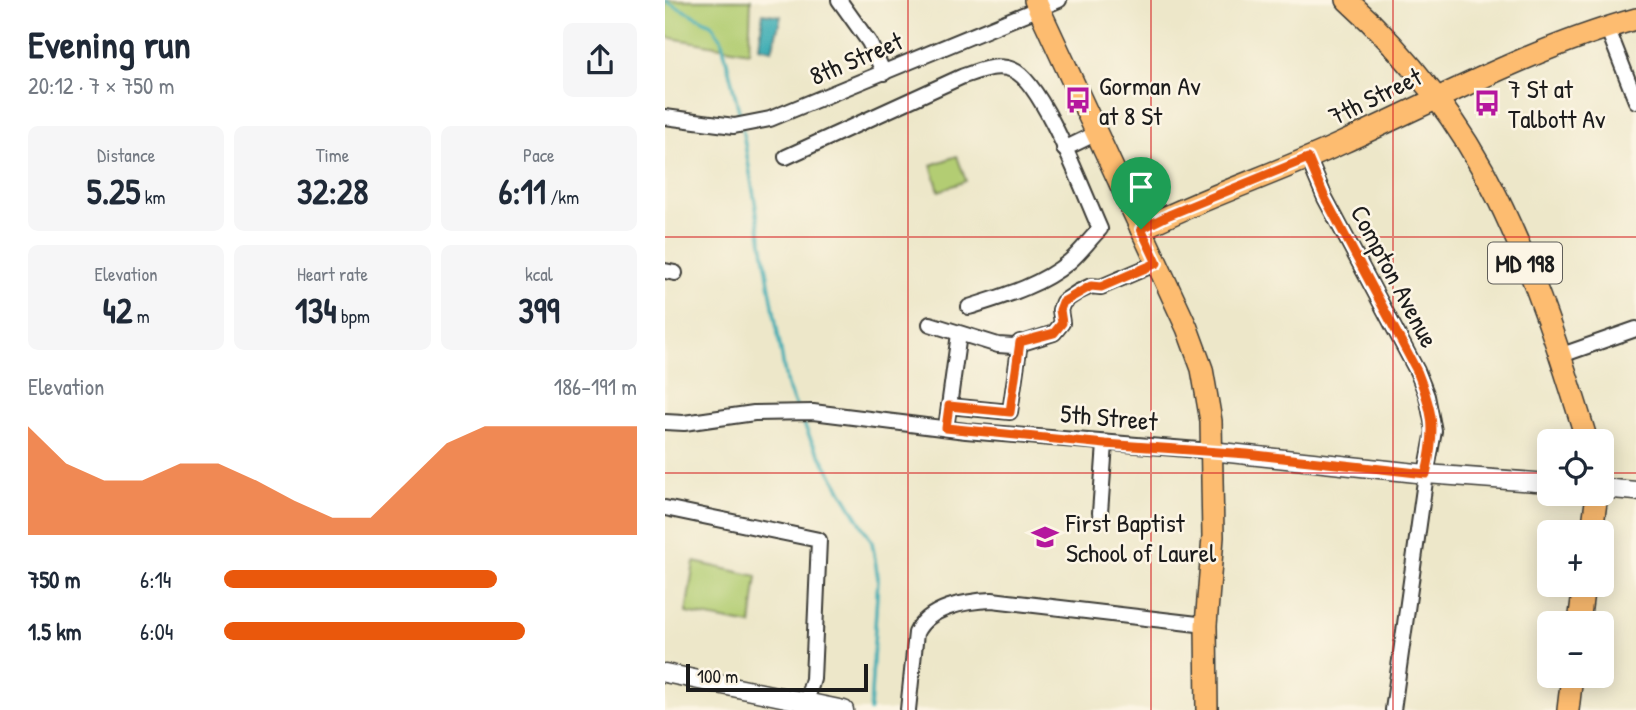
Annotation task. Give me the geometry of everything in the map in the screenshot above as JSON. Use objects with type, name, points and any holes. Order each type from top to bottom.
[{"type":"main road","name":"MD 198","points":[[1347,0],[1378,28],[1436,98],[1497,197],[1534,285],[1583,429]]},
{"type":"main road","points":[[1037,4],[1187,328],[1202,369],[1209,403],[1213,537],[1206,625],[1207,710]]},
{"type":"main road","name":"7th Street","points":[[1141,229],[1308,158],[1528,56],[1636,19]]},
{"type":"main road","points":[[1568,710],[1571,688]]},
{"type":"street","points":[[839,0],[869,41],[884,73]]},
{"type":"street","name":"8th Street","points":[[665,117],[715,125],[755,124],[884,73],[1037,4],[1059,0]]},
{"type":"street","points":[[1607,27],[1636,101]]},
{"type":"street","points":[[786,157],[985,68],[1001,67],[1024,76],[1057,129],[1100,229],[1072,259],[1050,275],[1027,287],[969,307]]},
{"type":"street","points":[[1064,149],[1097,133]]},
{"type":"street","name":"Compton Avenue","points":[[1308,158],[1325,198],[1417,371],[1427,396],[1434,431],[1393,710]]},
{"type":"street","points":[[930,324],[998,345],[1013,346],[1054,333],[1062,323],[1060,310],[1063,302],[1078,292],[1091,286],[1101,287],[1157,263]]},
{"type":"street","points":[[1559,356],[1636,328]]},
{"type":"street","points":[[946,428],[959,334]]},
{"type":"street","points":[[949,406],[1010,412],[1020,342]]},
{"type":"street","name":"5th Street","points":[[665,422],[684,423],[783,411],[813,412],[1105,444],[1537,482]]},
{"type":"street","points":[[1100,513],[1105,444]]},
{"type":"street","points":[[1614,489],[1636,491]]},
{"type":"street","points":[[665,508],[819,540],[813,679],[804,706]]},
{"type":"street","points":[[908,710],[916,633],[921,623],[938,612],[967,602],[992,600],[1206,625]]},
{"type":"street","points":[[665,673],[804,706],[844,710]]},
{"type":"green space","points":[[665,0],[751,0],[749,52],[665,37]]},
{"type":"green space","points":[[957,156],[966,181],[939,191],[931,165]]},
{"type":"green space","points":[[694,562],[757,576],[751,625],[686,613]]},
{"type":"water","points":[[763,13],[781,16],[772,50],[759,47]]},
{"type":"waterway","points":[[665,1],[711,24],[721,38],[741,119]]},
{"type":"waterway","points":[[742,127],[787,386],[796,407]]},
{"type":"waterway","points":[[801,417],[811,440],[872,542],[878,578],[870,710]]},
{"type":"place","name":"Gorman Av at 8 St","points":[[1078,100]]},
{"type":"place","name":"7 St at Talbott Av","points":[[1487,103]]},
{"type":"place","name":"First Baptist School of Laurel","points":[[1045,537]]},
{"type":"route","points":[[1308,158],[1325,198],[1417,371],[1427,396],[1434,431],[1426,474],[1247,454],[1105,444],[946,428],[949,406],[1010,412],[1020,342],[1054,333],[1062,323],[1060,310],[1063,302],[1091,286],[1101,287],[1157,263],[1141,229],[1308,158]]}]
